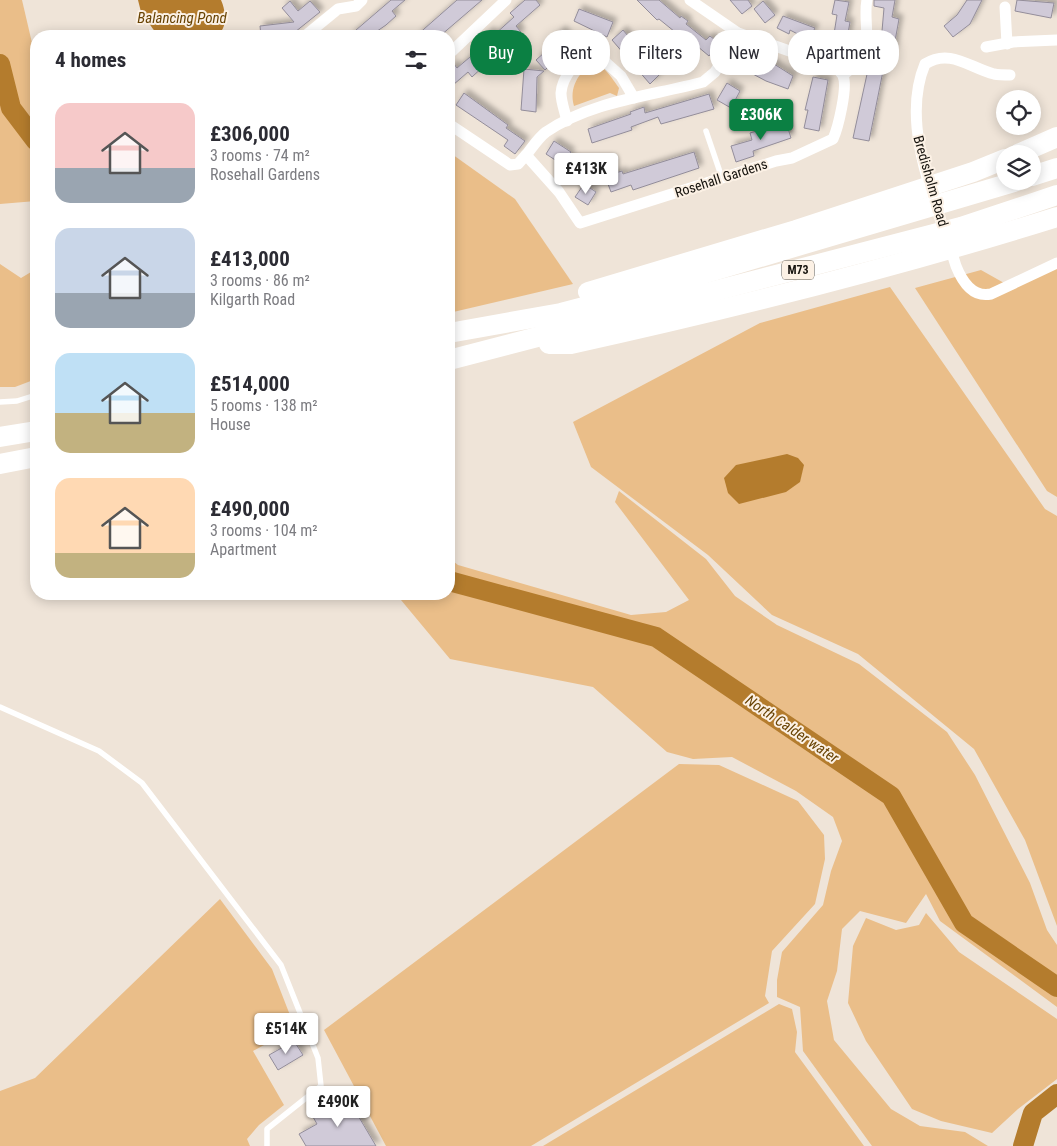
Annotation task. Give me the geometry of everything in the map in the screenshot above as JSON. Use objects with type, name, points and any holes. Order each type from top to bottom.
[{"type":"highway","points":[[1039,145],[1057,137]]},
{"type":"highway","points":[[1041,150],[1057,144]]},
{"type":"highway","points":[[455,333],[527,315],[796,230],[973,172],[996,163]]},
{"type":"highway","points":[[1041,173],[1057,168]]},
{"type":"highway","points":[[779,253],[996,169]]},
{"type":"highway","name":"M73","points":[[527,315],[561,313],[641,292],[779,253],[996,187]]},
{"type":"highway","name":"M73","points":[[455,359],[531,342],[961,227],[1057,195]]},
{"type":"highway","name":"M73","points":[[531,342],[571,344],[716,312],[967,245],[1057,217]]},
{"type":"highway","points":[[0,437],[30,432]]},
{"type":"highway","points":[[0,464],[30,458]]},
{"type":"street","points":[[310,30],[334,4],[356,6],[362,0]]},
{"type":"street","points":[[690,0],[734,30]]},
{"type":"street","points":[[778,47],[835,67],[843,76],[862,59],[868,29],[865,10],[867,0]]},
{"type":"street","points":[[455,48],[503,1]]},
{"type":"street","points":[[1005,8],[1007,44]]},
{"type":"street","points":[[986,47],[1057,40]]},
{"type":"street","points":[[567,120],[561,94],[564,79],[586,54],[593,51],[621,76],[634,98]]},
{"type":"street","name":"Bredisholm Road","points":[[1010,75],[994,74],[970,64],[942,56],[925,64],[914,115],[918,144],[956,266],[962,280],[972,290],[985,295],[1057,263]]},
{"type":"street","points":[[455,128],[510,165],[518,164],[545,133],[567,120],[602,106],[703,82],[711,75]]},
{"type":"street","name":"Rosehall Gardens","points":[[526,155],[559,192],[580,223],[776,161],[792,158],[822,146],[833,139],[836,130],[845,84],[843,76]]},
{"type":"lane","points":[[706,131],[722,178]]},
{"type":"lane","points":[[0,402],[17,401],[30,397]]},
{"type":"lane","points":[[0,707],[99,751],[142,783],[281,965],[318,1058],[321,1086],[268,1129],[267,1146]]},
{"type":"shaded area","points":[[0,0],[22,0],[30,34],[30,202],[0,204]]},
{"type":"shaded area","points":[[580,75],[609,75],[619,88],[617,96],[610,93],[574,106],[573,93]]},
{"type":"shaded area","points":[[455,156],[515,199],[573,284],[455,312]]},
{"type":"shaded area","points":[[0,264],[21,278],[30,273],[30,381],[15,387],[0,387]]},
{"type":"shaded area","points":[[1057,267],[1057,497],[1047,491],[915,288],[981,270],[1013,288]]},
{"type":"shaded area","points":[[890,287],[1045,509],[1057,516],[1057,926],[1025,840],[974,749],[858,654],[772,615],[708,555],[591,467],[573,422],[760,323]]},
{"type":"shaded area","points":[[619,491],[706,559],[735,596],[777,625],[859,664],[947,732],[975,775],[1030,883],[1047,930],[1057,945],[1057,1007],[940,921],[926,894],[906,923],[860,911],[842,929],[837,971],[827,1001],[834,1040],[891,1109],[920,1126],[965,1132],[988,1146],[872,1146],[803,1051],[800,1007],[777,997],[777,980],[782,952],[823,905],[831,871],[842,841],[833,817],[796,791],[732,757],[693,759],[667,752],[593,687],[450,659],[401,600],[455,600],[455,563],[631,615],[666,612],[689,600],[615,502]]},
{"type":"shaded area","points":[[679,764],[719,765],[798,801],[824,835],[825,859],[815,904],[772,951],[765,996],[769,1003],[531,1146],[386,1146],[324,1030]]},
{"type":"shaded area","points":[[220,899],[272,969],[295,1028],[253,1051],[284,1105],[259,1125],[247,1139],[250,1146],[0,1146],[0,1091],[35,1078]]},
{"type":"shaded area","points":[[926,913],[959,952],[1057,1019],[1057,1079],[1018,1109],[992,1133],[941,1121],[912,1109],[866,1041],[848,1003],[853,946],[866,918],[896,930],[919,925]]},
{"type":"shaded area","points":[[779,1004],[792,1009],[797,1032],[795,1052],[864,1146],[543,1146]]},
{"type":"water","name":"Balancing Pond","points":[[138,0],[221,0],[225,19],[222,30],[154,30],[141,12]]},
{"type":"water","points":[[787,454],[798,458],[804,465],[800,482],[786,492],[739,504],[728,493],[724,478],[736,465]]},
{"type":"building","points":[[391,0],[405,0],[392,11],[396,16],[379,30],[356,30]]},
{"type":"building","points":[[457,0],[482,0],[447,30],[423,30]]},
{"type":"building","points":[[525,0],[536,0],[540,5],[516,26],[519,30],[500,30],[514,17],[510,13]]},
{"type":"building","points":[[637,0],[659,0],[680,18],[681,16],[688,21],[686,24],[694,30],[673,30],[659,19],[657,20]]},
{"type":"building","points":[[730,0],[748,0],[752,6],[742,14]]},
{"type":"building","points":[[835,0],[849,2],[845,21],[850,22],[849,30],[835,30],[837,15],[832,14]]},
{"type":"building","points":[[874,0],[895,0],[892,17],[899,19],[897,30],[882,30],[884,8],[874,6]]},
{"type":"building","points":[[967,0],[982,0],[970,24],[953,37],[944,26],[957,15]]},
{"type":"building","points":[[1017,0],[1054,3],[1051,18],[1015,11]]},
{"type":"building","points":[[290,1],[298,11],[310,1],[320,12],[298,30],[260,30],[260,26],[294,22],[282,8]]},
{"type":"building","points":[[763,1],[775,15],[765,23],[754,9]]},
{"type":"building","points":[[579,9],[613,22],[610,30],[593,30],[574,21]]},
{"type":"building","points":[[783,16],[815,28],[814,30],[788,30],[788,34],[777,28]]},
{"type":"building","points":[[620,33],[620,49],[612,40]]},
{"type":"building","points":[[700,35],[706,40],[710,36],[709,56],[700,48]]},
{"type":"building","points":[[542,55],[542,67],[536,60]]},
{"type":"building","points":[[470,57],[470,74],[468,72],[455,83],[455,65],[457,68]]},
{"type":"building","points":[[778,67],[788,73],[788,75],[793,76],[788,89],[755,75],[778,75]]},
{"type":"building","points":[[532,70],[542,71],[537,77],[536,112],[521,110],[524,75],[532,75]]},
{"type":"building","points":[[642,75],[659,75],[650,84]]},
{"type":"building","points":[[867,75],[882,75],[869,141],[853,138]]},
{"type":"building","points":[[813,77],[828,80],[819,131],[804,128],[808,110],[805,110]]},
{"type":"building","points":[[727,83],[740,91],[731,108],[717,100]]},
{"type":"building","points":[[464,93],[508,125],[506,128],[525,141],[515,154],[504,146],[508,140],[456,105]]},
{"type":"building","points":[[709,94],[714,109],[661,124],[658,117],[631,127],[632,130],[592,143],[588,129],[631,114],[630,112],[644,107],[645,113]]},
{"type":"building","points":[[786,122],[791,138],[753,151],[754,156],[736,162],[731,146],[752,140],[750,133]]},
{"type":"building","points":[[554,141],[571,152],[568,157],[588,171],[582,180],[564,171],[566,167],[546,154]]},
{"type":"building","points":[[694,152],[699,168],[633,190],[631,185],[611,192],[605,176],[622,171],[623,174]]},
{"type":"building","points":[[584,184],[596,192],[588,205],[575,197]]},
{"type":"building","points":[[294,1041],[303,1055],[278,1070],[269,1055]]},
{"type":"building","points":[[347,1097],[376,1146],[306,1146],[299,1134],[317,1124],[313,1117]]},
{"type":"waterway","name":"North Calder water","points":[[0,64],[11,108],[30,133]]},
{"type":"waterway","name":"North Calder water","points":[[455,583],[656,637],[891,796],[964,923],[1057,987]]},
{"type":"waterway","name":"North Calder water","points":[[1023,1146],[1033,1113],[1057,1094]]}]
